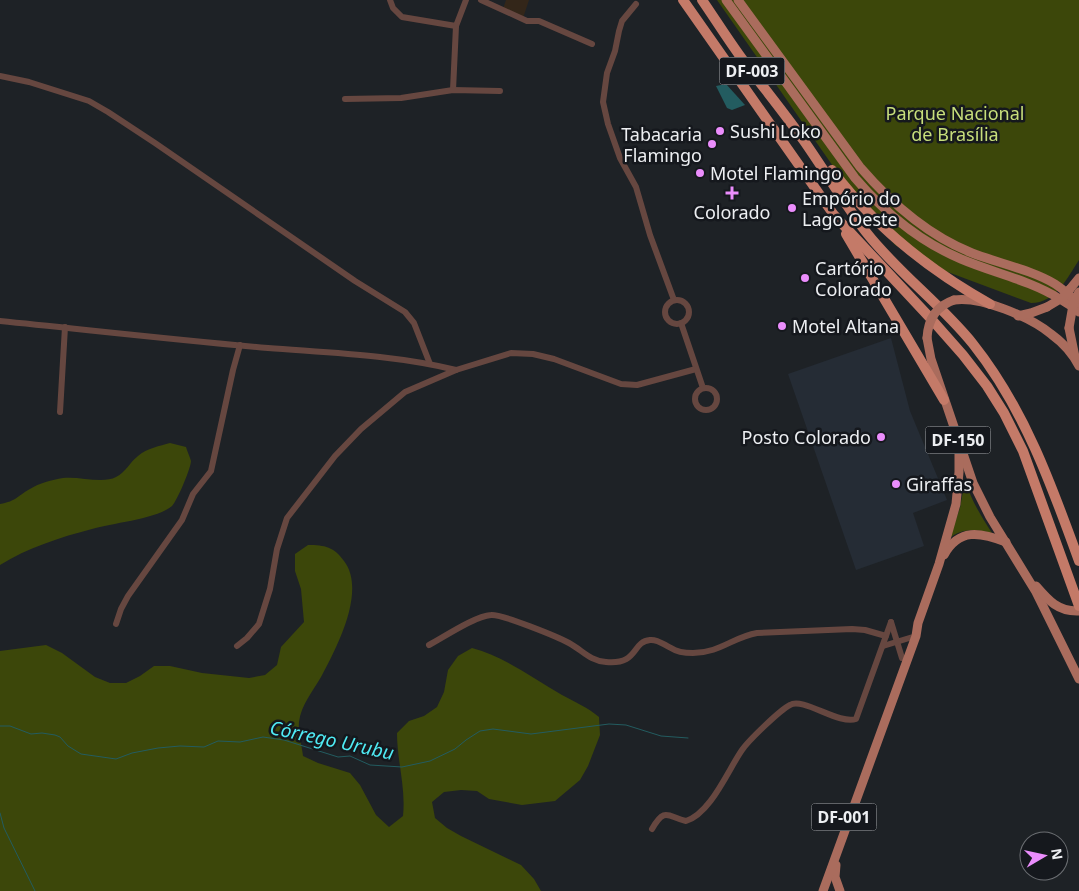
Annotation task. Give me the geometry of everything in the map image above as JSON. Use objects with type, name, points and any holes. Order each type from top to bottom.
[{"type":"highway","name":"DF-003","points":[[684,0],[840,222]]},
{"type":"highway","name":"DF-003","points":[[702,0],[739,54],[804,141]]},
{"type":"highway","points":[[804,141],[828,165],[860,205],[887,231],[943,275],[990,304]]},
{"type":"highway","points":[[804,141],[867,232],[900,270],[955,323],[974,345],[995,375],[1011,400],[1035,450],[1079,561]]},
{"type":"highway","points":[[840,222],[944,400]]},
{"type":"highway","points":[[840,222],[963,354],[1004,413],[1022,451],[1079,606]]},
{"type":"main road","points":[[726,0],[855,178],[891,217],[936,247],[961,259],[1046,290],[1079,312]]},
{"type":"main road","points":[[738,0],[860,167],[896,205],[948,242],[970,252],[1039,276],[1056,284],[1079,303]]},
{"type":"main road","points":[[1018,316],[1047,307],[1062,298],[1078,280]]},
{"type":"main road","points":[[1077,363],[1069,328],[1073,304],[1079,292]]},
{"type":"main road","points":[[955,302],[967,300],[990,304],[1042,327],[1052,334],[1077,363]]},
{"type":"main road","name":"DF-150","points":[[955,302],[947,302],[934,313],[929,322],[929,352],[944,400],[973,483],[990,517],[1036,592],[1046,604],[1061,611]]},
{"type":"main road","points":[[955,302],[970,303],[990,309],[1043,332],[1062,348],[1079,374]]},
{"type":"main road","name":"DF-001","points":[[821,889],[839,846],[939,564],[956,504],[959,441]]},
{"type":"main road","name":"DF-001","points":[[939,564],[949,547],[955,541],[967,535],[990,536],[1006,542]]},
{"type":"main road","points":[[1022,568],[1048,600],[1061,611],[1079,613]]},
{"type":"main road","points":[[1036,592],[1079,679]]},
{"type":"main road","name":"DF-001","points":[[821,889],[860,772],[902,658],[914,637]]},
{"type":"main road","points":[[839,846],[835,877],[840,891]]},
{"type":"street","points":[[390,0],[393,8],[402,17],[456,26]]},
{"type":"street","points":[[453,90],[456,26],[466,0]]},
{"type":"street","points":[[481,0],[527,21],[539,21],[592,44]]},
{"type":"street","points":[[636,4],[625,16],[619,31],[615,51],[607,73],[603,102],[608,124],[620,158],[636,186],[650,235],[674,300]]},
{"type":"street","points":[[0,76],[29,82],[89,101],[140,132],[355,281],[405,312],[414,323],[430,364]]},
{"type":"street","points":[[345,99],[401,98],[453,90],[500,91]]},
{"type":"street","points":[[674,300],[682,301],[689,308],[688,317],[681,323],[672,323],[666,316],[667,306],[674,300]]},
{"type":"street","points":[[0,321],[240,345],[363,355],[430,364],[456,370]]},
{"type":"street","points":[[681,323],[703,388]]},
{"type":"street","points":[[60,412],[65,327]]},
{"type":"street","points":[[116,624],[121,609],[131,591],[182,520],[193,494],[211,471],[240,345]]},
{"type":"street","points":[[237,646],[259,624],[270,589],[282,529],[294,508],[350,440],[411,388],[498,356],[521,352],[554,359],[621,384],[629,385],[637,385],[696,368]]},
{"type":"street","points":[[429,645],[489,615],[503,617],[561,639],[571,643],[594,660],[607,662],[628,659],[643,642],[652,639],[677,651],[694,653],[709,652],[725,647],[749,634],[757,633],[852,629],[865,630],[886,636]]},
{"type":"street","points":[[652,829],[666,815],[686,821],[698,814],[709,802],[744,748],[790,705],[800,704],[847,720],[856,719],[891,622],[902,658]]},
{"type":"street","points":[[883,646],[914,637]]},
{"type":"shaded area","points":[[506,0],[529,0],[523,18],[503,9]]},
{"type":"shaded area","points":[[891,338],[910,411],[947,500],[913,513],[924,546],[856,570],[788,374]]},
{"type":"green space","name":"Parque Nacional de Brasília","points":[[717,0],[1079,0],[1079,260],[1065,282],[1047,299],[1031,303],[929,265],[895,245],[858,202]]},
{"type":"green space","points":[[170,443],[186,447],[191,461],[189,470],[172,506],[156,514],[56,539],[21,553],[0,565],[0,504],[14,500],[37,485],[54,480],[63,478],[111,479],[123,472],[135,458],[145,451]]},
{"type":"green space","points":[[965,480],[973,501],[992,533],[969,530],[953,535],[949,539],[960,508]]},
{"type":"green space","points":[[308,545],[324,546],[337,553],[344,561],[350,573],[352,588],[351,604],[341,636],[300,716],[299,730],[303,756],[350,773],[360,785],[376,815],[389,827],[403,816],[404,806],[397,733],[409,721],[424,716],[437,707],[444,692],[448,670],[458,656],[472,648],[507,662],[599,717],[600,735],[588,766],[580,780],[555,801],[522,805],[489,799],[477,791],[461,790],[444,792],[432,802],[435,818],[447,828],[521,865],[534,879],[541,891],[0,891],[0,651],[46,645],[62,653],[95,677],[110,683],[126,683],[154,666],[170,666],[202,673],[249,678],[265,675],[277,665],[281,647],[304,622],[301,589],[295,571],[295,554]]},
{"type":"water","points":[[726,84],[745,105],[732,110],[727,108],[716,86]]},
{"type":"waterway","name":"Córrego Urubu","points":[[0,726],[10,726],[31,734],[55,735],[81,754],[116,759],[132,753],[158,748],[180,746],[204,747],[218,741],[240,742],[263,737],[284,740],[338,757],[350,756],[370,765],[402,767],[430,761],[455,749],[480,731],[493,729],[531,734],[609,724],[626,725],[661,736],[688,738]]},
{"type":"waterway","points":[[0,813],[4,828],[35,891]]},
{"type":"place","name":"Sushi Loko","points":[[720,131]]},
{"type":"place","name":"Tabacaria Flamingo","points":[[712,144]]},
{"type":"place","name":"Motel Flamingo","points":[[700,173]]},
{"type":"place","name":"Colorado","points":[[732,193]]},
{"type":"place","name":"Empório do Lago Oeste","points":[[792,208]]},
{"type":"place","name":"Cartório Colorado","points":[[805,278]]},
{"type":"place","name":"Motel Altana","points":[[782,326]]},
{"type":"place","name":"Posto Colorado","points":[[881,437]]},
{"type":"place","name":"Giraffas","points":[[896,484]]}]
